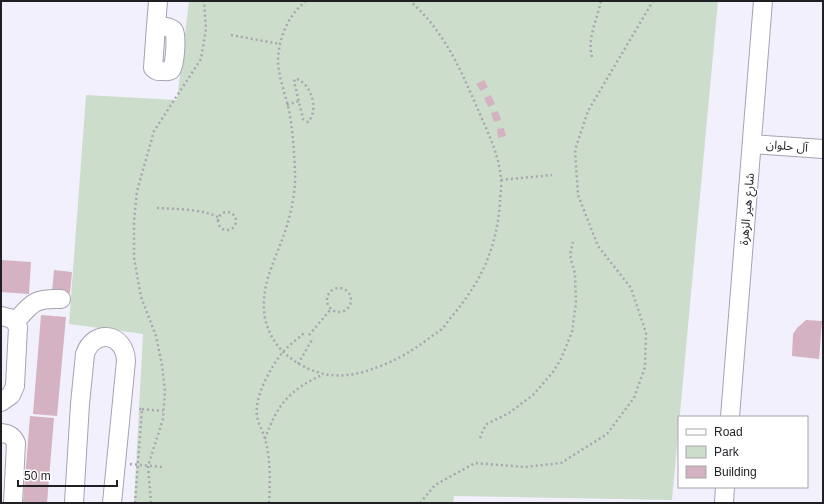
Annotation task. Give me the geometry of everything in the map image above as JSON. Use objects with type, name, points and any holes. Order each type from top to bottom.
[{"type":"street","points":[[156,26],[158,1]]},
{"type":"street","name":"شارع هير الزهرة","points":[[730,416],[763,1]]},
{"type":"street","name":"آل حلوان","points":[[752,144],[823,149]]},
{"type":"street","points":[[1,402],[11,395],[15,386],[18,327],[8,319],[38,301],[46,299],[61,299]]},
{"type":"street","points":[[74,503],[80,404],[85,354],[93,341],[100,337],[109,337],[116,340],[122,345],[126,353],[112,503]]},
{"type":"street","points":[[1,433],[9,434],[16,443],[8,476],[13,503]]},
{"type":"street","points":[[724,503],[725,488]]},
{"type":"path","points":[[151,503],[148,466],[163,419],[165,391],[162,365],[156,336],[141,297],[134,258],[134,214],[137,191],[154,131],[201,59],[206,29],[204,1]]},
{"type":"path","points":[[306,1],[298,7],[286,26],[280,44],[278,63],[294,140],[295,180],[288,224],[269,270],[264,294],[266,319],[273,339],[282,353],[307,369],[322,375],[343,377],[367,372],[401,358],[441,329],[469,296],[489,257],[498,222],[501,180],[495,149],[459,66],[441,36],[423,13],[410,1]]},
{"type":"path","points":[[592,57],[590,50],[591,37],[601,1]]},
{"type":"path","points":[[420,503],[434,485],[475,463],[525,467],[561,463],[607,434],[634,398],[645,367],[646,333],[631,288],[598,246],[578,195],[575,150],[588,111],[653,1]]},
{"type":"path","points":[[231,34],[280,44]]},
{"type":"path","points":[[297,79],[306,86],[313,98],[313,112],[308,122],[303,119],[299,101],[294,82],[297,79]]},
{"type":"path","points":[[287,105],[299,101]]},
{"type":"path","points":[[501,180],[552,174]]},
{"type":"path","points":[[157,208],[201,211],[213,214],[219,218],[220,226],[226,230],[234,227],[236,224],[235,216],[232,213],[225,212],[219,218]]},
{"type":"path","points":[[480,438],[487,424],[516,409],[534,395],[553,372],[561,359],[572,332],[576,310],[576,288],[570,255],[573,242]]},
{"type":"path","points":[[338,289],[346,292],[350,300],[347,308],[339,312],[331,309],[327,301],[330,292],[338,289]]},
{"type":"path","points":[[309,335],[331,309]]},
{"type":"path","points":[[269,503],[270,476],[265,440],[257,416],[257,402],[266,380],[282,353],[305,332]]},
{"type":"path","points":[[298,364],[313,338]]},
{"type":"path","points":[[265,440],[270,425],[286,398],[308,381],[322,375]]},
{"type":"path","points":[[120,408],[163,411]]},
{"type":"path","points":[[135,503],[142,409]]},
{"type":"path","points":[[115,463],[162,467]]},
{"type":"green space","points":[[189,1],[718,1],[680,416],[678,416],[678,435],[672,500],[454,496],[453,503],[134,503],[143,334],[69,324],[86,95],[177,100]]},
{"type":"building","points":[[484,80],[488,87],[481,91],[476,84]]},
{"type":"building","points":[[491,95],[495,104],[488,107],[484,98]]},
{"type":"building","points":[[498,111],[501,120],[494,122],[491,113]]},
{"type":"building","points":[[504,128],[506,136],[498,138],[497,129]]},
{"type":"building","points":[[1,260],[31,262],[29,294],[1,292]]},
{"type":"building","points":[[54,270],[72,272],[70,293],[52,291]]},
{"type":"building","points":[[41,315],[66,317],[57,416],[33,414]]},
{"type":"building","points":[[806,320],[822,321],[819,359],[792,356],[793,334]]},
{"type":"building","points":[[30,416],[54,418],[47,503],[23,503]]}]
